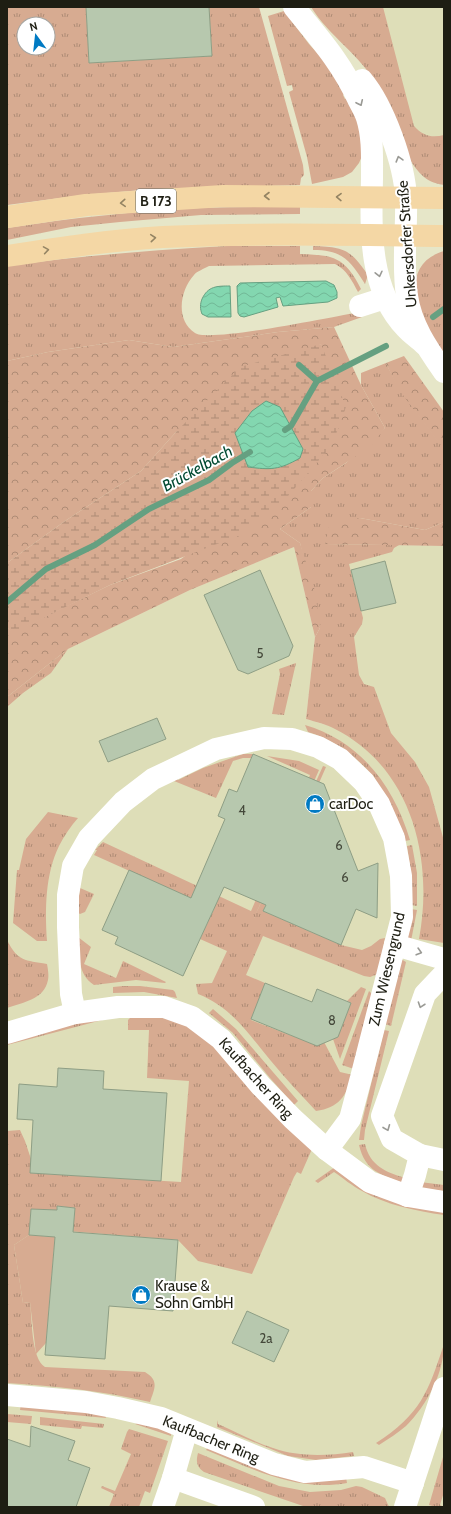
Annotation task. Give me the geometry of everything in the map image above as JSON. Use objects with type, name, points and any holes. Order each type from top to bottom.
[{"type":"main road","name":"B 173","points":[[7,217],[86,205],[223,196],[444,198]]},
{"type":"main road","points":[[7,256],[86,244],[163,237],[290,235],[444,236]]},
{"type":"street","name":"Unkersdorfer Straße","points":[[294,7],[344,70],[367,118],[372,150],[372,236],[378,274],[385,298],[393,312],[406,328],[424,344]]},
{"type":"street","name":"Unkersdorfer Straße","points":[[326,46],[352,69],[369,89],[382,112],[394,143],[403,174],[406,197],[406,275],[407,296],[411,315],[424,344],[444,372]]},
{"type":"street","points":[[360,306],[385,298]]},
{"type":"street","name":"Zum Wiesengrund","points":[[75,1013],[70,994],[68,895],[73,866],[89,838],[123,802],[153,779],[216,749],[264,738],[292,739],[318,747],[340,759],[364,782],[379,804],[394,838],[401,876],[402,917],[350,1119],[327,1150]]},
{"type":"street","points":[[395,945],[444,959]]},
{"type":"street","points":[[444,974],[424,994],[382,1116],[392,1139],[420,1155],[444,1160]]},
{"type":"street","name":"Kaufbacher Ring","points":[[7,1033],[75,1013],[118,1007],[164,1007],[192,1017],[221,1039],[261,1086],[293,1119],[327,1150],[370,1182],[408,1196],[444,1202]]},
{"type":"street","points":[[408,1196],[416,1175],[420,1155]]},
{"type":"street","points":[[405,1507],[444,1388]]},
{"type":"street","name":"Kaufbacher Ring","points":[[7,1395],[86,1402],[161,1418],[282,1466],[305,1472],[364,1467],[413,1483]]},
{"type":"street","points":[[163,1507],[187,1429]]},
{"type":"street","points":[[173,1478],[254,1507]]},
{"type":"shaded area","points":[[318,7],[444,7],[444,175],[393,102]]},
{"type":"shaded area","points":[[325,544],[444,546],[444,1507],[7,1507],[7,697],[68,649],[190,590],[294,547],[315,637],[306,719],[326,725]]},
{"type":"green space","points":[[7,7],[86,7],[89,63],[212,56],[209,7],[259,7],[303,165],[304,175],[301,178],[300,185],[154,189],[83,195],[7,205]]},
{"type":"green space","points":[[311,7],[383,7],[414,126],[424,134],[436,136],[444,135],[444,185],[424,177],[416,168],[403,146],[383,97],[371,75],[318,17]]},
{"type":"green space","points":[[284,11],[309,44],[328,65],[346,92],[343,95],[345,99],[349,97],[362,130],[362,156],[352,172],[343,177],[312,184],[307,157],[289,92],[293,90],[292,85],[287,86],[268,16]]},
{"type":"green space","points":[[300,207],[300,214],[201,215],[120,222],[71,227],[7,240],[7,228],[79,218],[200,208]]},
{"type":"green space","points":[[226,246],[300,246],[300,254],[322,255],[344,264],[350,270],[361,289],[358,292],[346,273],[335,264],[209,266],[194,275],[185,289],[183,297],[182,313],[184,321],[195,333],[205,335],[247,332],[361,312],[362,317],[334,327],[278,332],[173,347],[129,340],[48,352],[7,361],[7,266],[116,254]]},
{"type":"green space","points":[[313,246],[332,247],[345,251],[351,255],[362,266],[368,275],[365,284],[355,269],[344,258],[331,252],[313,250]]},
{"type":"green space","points":[[444,251],[444,354],[421,315],[415,293],[418,272],[423,263],[432,256]]},
{"type":"green space","points":[[334,327],[361,385],[385,428],[370,447],[323,478],[311,491],[311,507],[280,529],[300,543],[315,591],[320,628],[315,637],[294,547],[190,590],[68,649],[7,697],[7,627],[13,632],[110,585],[181,559],[332,445],[321,344],[176,432],[141,471],[65,521],[7,563],[7,361],[48,352],[129,340],[173,347],[278,332]]},
{"type":"green space","points":[[321,344],[346,407],[332,445],[282,503],[238,536],[110,585],[13,633],[7,627],[7,563],[65,521],[141,471],[176,432],[240,367]]},
{"type":"green space","points":[[404,356],[444,412],[444,442],[438,442],[397,387],[386,363]]},
{"type":"green space","points":[[386,363],[398,387],[438,441],[444,442],[444,522],[425,530],[360,518],[325,544],[399,545],[394,548],[392,552],[349,564],[363,618],[362,624],[354,637],[359,675],[364,684],[374,687],[391,733],[415,762],[429,787],[444,841],[444,943],[419,939],[423,909],[423,878],[419,848],[412,819],[399,791],[383,767],[361,746],[332,727],[306,719],[315,637],[320,628],[300,543],[280,529],[311,507],[311,491],[323,478],[346,463],[385,428],[361,385],[361,373]]},
{"type":"green space","points":[[360,518],[425,530],[444,522],[444,546],[325,544],[330,522]]},
{"type":"green space","points":[[68,649],[51,673],[23,693],[7,707],[7,697]]},
{"type":"green space","points":[[296,663],[284,715],[272,714],[280,674],[279,669]]},
{"type":"green space","points":[[305,725],[325,732],[342,742],[358,754],[372,768],[395,802],[410,840],[405,841],[374,777],[367,769],[336,744],[308,732]]},
{"type":"green space","points":[[243,754],[253,754],[251,758],[243,758],[233,761],[216,798],[174,781],[177,778],[178,780],[203,768]]},
{"type":"green space","points":[[267,756],[299,761],[319,770],[254,918],[323,766],[326,767],[263,911],[341,945],[362,950],[371,946],[380,939],[385,938],[378,974],[370,977],[364,976],[263,936],[246,975],[265,983],[251,1020],[316,1045],[324,1042],[340,1072],[353,1075],[348,1089],[336,1104],[316,1111],[230,1014],[210,1000],[198,994],[196,984],[212,983],[227,951],[200,939],[214,909],[94,855],[97,850],[95,850],[103,842],[251,911],[310,775]]},
{"type":"green space","points":[[48,812],[78,818],[63,839],[54,857],[47,892],[47,941],[37,941],[13,923],[17,870],[19,870],[26,839]]},
{"type":"green space","points":[[412,845],[417,873],[417,906],[411,905],[411,873],[407,846]]},
{"type":"green space","points":[[80,888],[94,894],[85,912],[80,914],[77,912]]},
{"type":"green space","points":[[411,909],[417,910],[411,941],[406,940]]},
{"type":"green space","points":[[78,937],[91,947],[84,964],[116,978],[123,961],[166,982],[136,980],[94,985],[85,976],[80,964]]},
{"type":"green space","points":[[7,940],[15,952],[23,959],[47,964],[48,980],[46,987],[37,996],[26,1002],[7,1008]]},
{"type":"green space","points":[[401,959],[406,962],[391,1026],[385,1024]]},
{"type":"green space","points":[[140,986],[173,990],[177,998],[144,992],[113,993],[113,987]]},
{"type":"green space","points":[[361,987],[366,989],[340,1059],[333,1039],[338,1035],[351,1003],[347,1001]]},
{"type":"green space","points":[[369,991],[373,995],[354,1069],[342,1065]]},
{"type":"green space","points":[[213,1009],[236,1029],[298,1101],[294,1105],[233,1033],[209,1013]]},
{"type":"green space","points":[[136,1012],[146,1012],[194,1026],[312,1149],[301,1174],[297,1172],[294,1177],[252,1274],[198,1261],[178,1240],[55,1230],[55,1237],[50,1237],[51,1210],[31,1209],[29,1235],[14,1245],[23,1303],[30,1302],[33,1337],[40,1363],[45,1367],[145,1372],[153,1379],[155,1386],[150,1402],[79,1390],[7,1383],[7,1131],[20,1130],[31,1159],[30,1173],[181,1182],[189,1081],[147,1078],[149,1030],[128,1030],[128,1020]],"holes":[[[57,1206],[75,1208],[73,1229],[56,1228]]]},
{"type":"green space","points":[[106,1019],[7,1045],[7,1041],[67,1023]]},
{"type":"green space","points":[[384,1030],[389,1031],[365,1130],[364,1140],[359,1140],[361,1126]]},
{"type":"green space","points":[[365,1144],[367,1152],[375,1163],[391,1173],[405,1178],[403,1183],[375,1171],[365,1161],[359,1145]]},
{"type":"green space","points":[[335,1167],[444,1211],[444,1215],[391,1204],[358,1189],[334,1172],[318,1183],[315,1181]]},
{"type":"green space","points":[[420,1182],[444,1185],[444,1191],[419,1188]]},
{"type":"green space","points":[[29,1235],[55,1237],[46,1343],[36,1354],[30,1302],[23,1303],[14,1245]]},
{"type":"green space","points":[[444,1344],[438,1377],[421,1408],[406,1426],[379,1445],[376,1443],[403,1422],[421,1401],[433,1376]]},
{"type":"green space","points":[[21,1404],[105,1415],[106,1418],[20,1410]]},
{"type":"green space","points":[[7,1414],[32,1416],[31,1424],[7,1422]]},
{"type":"green space","points":[[40,1417],[104,1424],[103,1428],[82,1426],[81,1429],[40,1425]]},
{"type":"green space","points":[[217,1420],[218,1424],[259,1443],[283,1451],[313,1455],[353,1452],[354,1456],[316,1460],[288,1456],[217,1427]]},
{"type":"green space","points":[[144,1421],[171,1433],[171,1436],[135,1424]]},
{"type":"green space","points":[[129,1429],[168,1441],[150,1493],[145,1491],[139,1507],[109,1507],[114,1494],[101,1488],[102,1486],[115,1491],[131,1454],[121,1449]]},
{"type":"green space","points":[[209,1445],[346,1477],[347,1483],[328,1485],[292,1482],[258,1471],[206,1450]]},
{"type":"green space","points":[[198,1453],[279,1486],[310,1492],[341,1490],[356,1486],[362,1487],[385,1498],[389,1507],[306,1507],[204,1472],[199,1468],[197,1463]]},
{"type":"green space","points":[[443,1457],[444,1492],[440,1505],[444,1507],[436,1507],[429,1505]]},
{"type":"water","points":[[326,281],[334,285],[337,292],[337,298],[328,302],[283,306],[280,297],[276,298],[278,307],[244,317],[240,316],[238,313],[237,286],[240,283]]},
{"type":"water","points":[[230,286],[231,317],[208,317],[202,314],[201,303],[207,291],[217,287]]},
{"type":"water","points":[[266,401],[280,407],[303,449],[300,458],[280,467],[263,469],[248,467],[235,433],[252,411]]},
{"type":"building","points":[[86,7],[209,7],[212,56],[89,63]]},
{"type":"building","points":[[385,561],[396,603],[361,611],[351,570]]},
{"type":"building","points":[[260,570],[293,646],[289,656],[248,674],[238,670],[204,595]]},
{"type":"building","points":[[157,718],[166,739],[108,762],[99,741]]},
{"type":"building","points":[[253,754],[324,784],[358,871],[378,863],[377,918],[356,909],[341,945],[263,911],[266,905],[224,887],[183,976],[115,944],[118,937],[102,930],[129,870],[191,898],[225,819],[218,816],[229,789],[237,792]]},
{"type":"building","points":[[265,983],[312,1002],[317,989],[351,1003],[338,1037],[317,1046],[251,1019]]},
{"type":"building","points":[[58,1068],[104,1071],[103,1089],[167,1093],[161,1181],[30,1173],[33,1120],[17,1119],[19,1084],[57,1087]]},
{"type":"building","points":[[57,1206],[75,1208],[73,1232],[178,1240],[173,1311],[109,1306],[105,1359],[45,1355],[55,1237],[29,1235],[31,1209],[57,1210]]},
{"type":"building","points":[[247,1311],[289,1330],[274,1362],[232,1343]]},
{"type":"building","points":[[31,1426],[75,1441],[68,1460],[90,1468],[76,1507],[7,1507],[7,1439],[30,1447]]},
{"type":"waterway","name":"Brückelbach","points":[[433,317],[444,309]]},
{"type":"waterway","name":"Brückelbach","points":[[285,430],[291,426],[317,381],[386,346]]},
{"type":"waterway","points":[[299,365],[317,381]]},
{"type":"waterway","name":"Brückelbach","points":[[7,602],[46,569],[95,545],[149,509],[209,480],[250,452]]},
{"type":"place","name":"carDoc","points":[[315,804]]},
{"type":"place","name":"Krause & Sohn GmbH","points":[[141,1295]]}]
